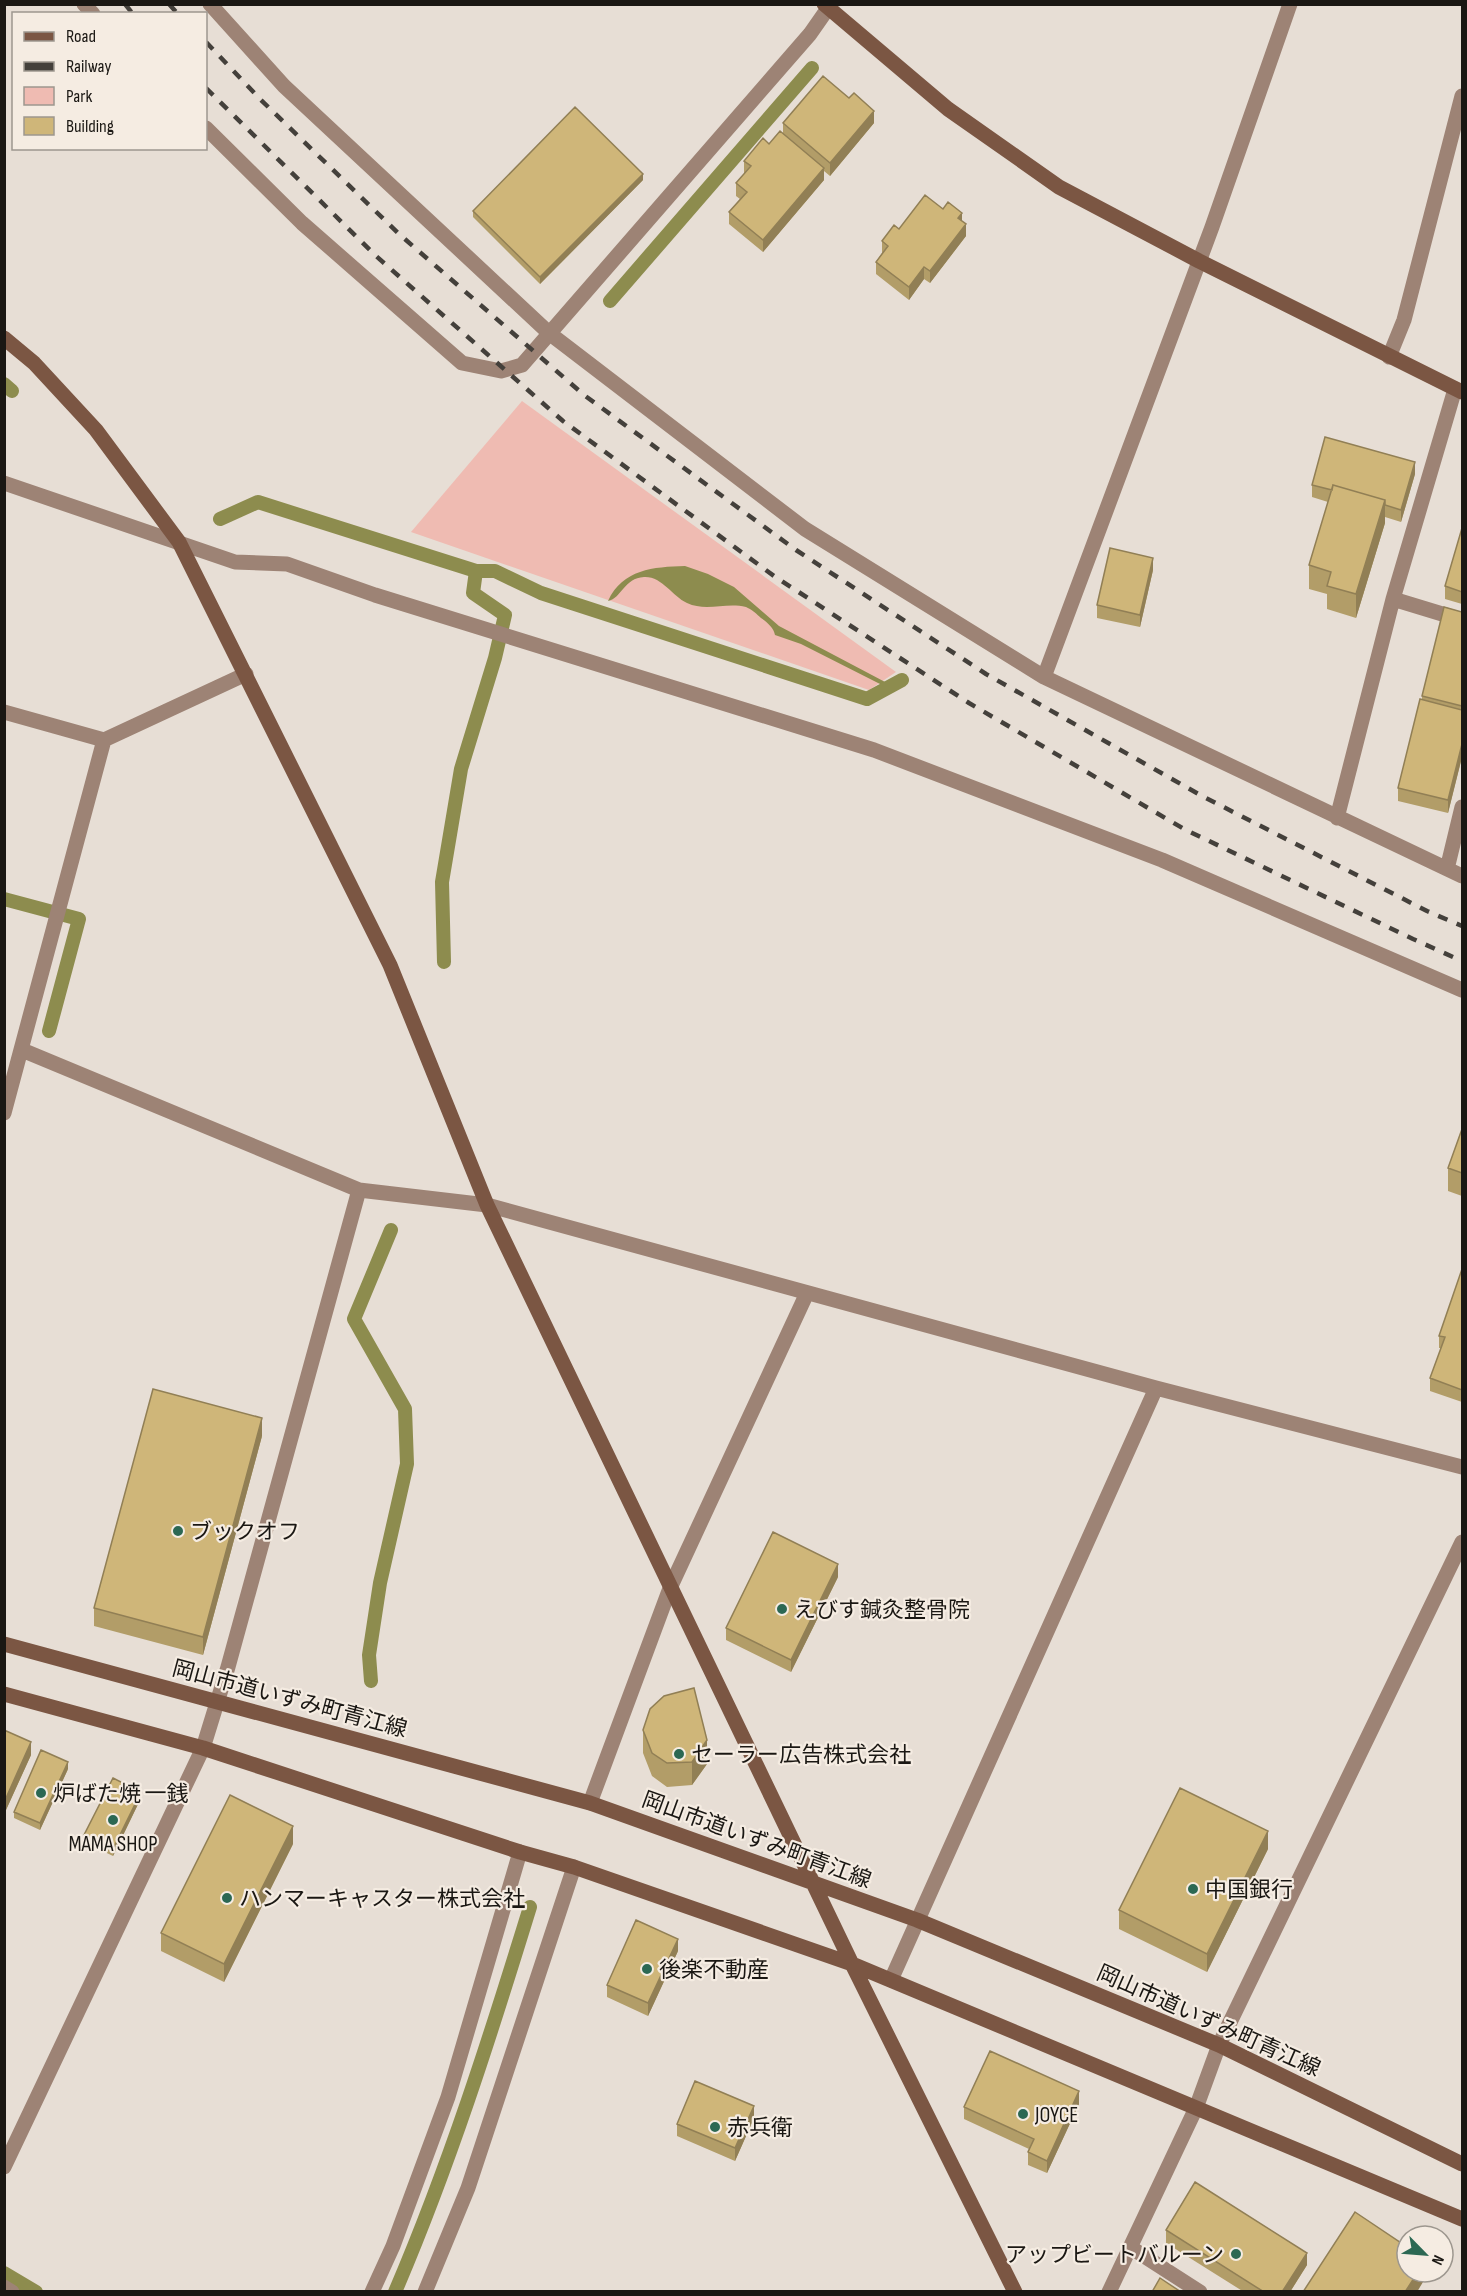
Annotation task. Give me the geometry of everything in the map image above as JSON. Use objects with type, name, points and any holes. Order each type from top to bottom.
[{"type":"street","points":[[210,4],[284,86],[549,333],[805,529],[1044,677],[1462,876]]},
{"type":"street","points":[[1044,677],[1199,261],[1290,4]]},
{"type":"street","points":[[207,129],[302,223],[462,363],[501,371],[522,365],[810,34],[828,6],[948,109],[1059,187],[1199,261],[1459,391],[1393,599],[1337,818]]},
{"type":"street","points":[[1389,357],[1404,320],[1462,96]]},
{"type":"street","points":[[4,338],[34,363],[96,430],[179,542],[390,965],[487,1205],[852,1964],[1015,2292]]},
{"type":"street","points":[[4,483],[235,562],[287,564],[375,595],[874,750],[1162,860],[1462,990]]},
{"type":"street","points":[[1393,599],[1462,620]]},
{"type":"street","points":[[4,712],[104,740],[246,674]]},
{"type":"street","points":[[4,1113],[104,740]]},
{"type":"street","points":[[1447,869],[1462,807]]},
{"type":"street","points":[[22,1050],[359,1190],[487,1205],[1156,1388],[1462,1467]]},
{"type":"street","points":[[4,2167],[203,1748],[218,1702],[359,1190]]},
{"type":"street","points":[[590,1803],[670,1588],[807,1293]]},
{"type":"street","points":[[891,1980],[1156,1388]]},
{"type":"street","points":[[1109,2292],[1196,2108],[1219,2045],[1462,1542]]},
{"type":"street","name":"岡山市道いずみ町青江線","points":[[4,1644],[590,1803],[917,1920],[1219,2045],[1462,2164]]},
{"type":"street","points":[[4,1694],[203,1748],[520,1852],[574,1867],[852,1964],[1462,2219]]},
{"type":"street","points":[[372,2292],[393,2246],[448,2097],[520,1852]]},
{"type":"street","points":[[425,2292],[468,2188],[574,1867]]},
{"type":"street","points":[[1130,2247],[1200,2292]]},
{"type":"street","points":[[4,2287],[12,2292]]},
{"type":"green space","points":[[522,401],[896,672],[869,690],[411,532]]},
{"type":"shaded area","points":[[685,566],[734,587],[779,626],[887,683],[882,685],[801,644],[775,635],[768,623],[746,607],[694,606],[682,600],[662,583],[650,578],[637,578],[608,601],[614,590],[631,576],[651,569]]},
{"type":"building","points":[[823,76],[849,98],[854,93],[874,111],[830,163],[783,123]]},
{"type":"building","points":[[575,107],[643,174],[540,277],[473,211]]},
{"type":"building","points":[[780,131],[824,168],[763,240],[729,212],[747,192],[736,183],[751,166],[744,161],[763,138],[769,144]]},
{"type":"building","points":[[925,195],[943,209],[948,202],[962,213],[958,218],[966,224],[930,271],[924,267],[909,287],[876,262],[888,246],[882,241],[894,225],[899,229]]},
{"type":"building","points":[[1325,437],[1415,462],[1401,510],[1385,505],[1385,500],[1333,485],[1332,490],[1312,485]]},
{"type":"building","points":[[1333,485],[1385,500],[1356,594],[1327,586],[1331,572],[1309,565]]},
{"type":"building","points":[[1462,528],[1462,592],[1445,586]]},
{"type":"building","points":[[1110,548],[1153,558],[1140,615],[1097,605]]},
{"type":"building","points":[[1444,607],[1462,612],[1462,706],[1422,696]]},
{"type":"building","points":[[1420,699],[1462,710],[1462,744],[1448,800],[1398,788]]},
{"type":"building","points":[[1462,1129],[1462,1173],[1448,1168]]},
{"type":"building","points":[[1462,1269],[1462,1390],[1430,1378],[1445,1337],[1439,1336]]},
{"type":"building","points":[[153,1389],[262,1418],[203,1637],[94,1608]]},
{"type":"building","points":[[773,1532],[838,1564],[791,1660],[726,1628]]},
{"type":"building","points":[[694,1688],[707,1740],[692,1762],[667,1763],[652,1753],[643,1730],[650,1709],[664,1696]]},
{"type":"building","points":[[4,1730],[31,1742],[6,1798],[4,1797]]},
{"type":"building","points":[[41,1750],[68,1762],[40,1823],[14,1812]]},
{"type":"building","points":[[113,1778],[141,1792],[113,1849],[84,1835]]},
{"type":"building","points":[[1180,1788],[1268,1831],[1207,1954],[1119,1910]]},
{"type":"building","points":[[230,1795],[293,1826],[224,1964],[161,1933]]},
{"type":"building","points":[[636,1920],[678,1939],[648,2003],[607,1985]]},
{"type":"building","points":[[990,2051],[1079,2091],[1047,2161],[1028,2152],[1034,2139],[964,2107]]},
{"type":"building","points":[[695,2081],[754,2106],[735,2148],[677,2124]]},
{"type":"building","points":[[1195,2182],[1307,2253],[1282,2292],[1264,2292],[1166,2230]]},
{"type":"building","points":[[1355,2212],[1395,2239],[1395,2284],[1410,2284],[1405,2292],[1303,2292]]},
{"type":"building","points":[[1160,2278],[1181,2292],[1152,2292]]},
{"type":"waterway","points":[[610,301],[812,68]]},
{"type":"waterway","points":[[4,384],[12,391]]},
{"type":"waterway","points":[[220,519],[258,502],[476,571],[495,571],[541,593],[867,699],[902,680]]},
{"type":"waterway","points":[[444,962],[442,882],[461,769],[495,658],[505,615],[473,593],[476,571]]},
{"type":"waterway","points":[[4,899],[79,919],[49,1031]]},
{"type":"waterway","points":[[371,1681],[369,1655],[380,1583],[407,1464],[405,1409],[354,1319],[391,1230]]},
{"type":"waterway","points":[[395,2292],[451,2149],[530,1907]]},
{"type":"waterway","points":[[4,2273],[36,2292]]},
{"type":"railway","points":[[125,4],[131,12]]},
{"type":"railway","points":[[169,4],[176,12]]},
{"type":"railway","points":[[207,43],[260,99],[399,234],[584,395],[796,550],[986,674],[1202,796],[1427,911],[1462,926]]},
{"type":"railway","points":[[207,89],[376,256],[563,421],[774,576],[969,703],[1184,829],[1462,961]]},
{"type":"place","name":"ブックオフ","points":[[178,1531]]},
{"type":"place","name":"えびす鍼灸整骨院","points":[[782,1609]]},
{"type":"place","name":"セーラー広告株式会社","points":[[679,1754]]},
{"type":"place","name":"炉ばた焼 一銭","points":[[41,1793]]},
{"type":"place","name":"MAMA SHOP","points":[[113,1820]]},
{"type":"place","name":"中国銀行","points":[[1193,1889]]},
{"type":"place","name":"ハンマーキャスター株式会社","points":[[227,1898]]},
{"type":"place","name":"後楽不動産","points":[[647,1969]]},
{"type":"place","name":"JOYCE","points":[[1023,2114]]},
{"type":"place","name":"赤兵衛","points":[[715,2127]]},
{"type":"place","name":"アップビートバルーン","points":[[1236,2254]]}]
